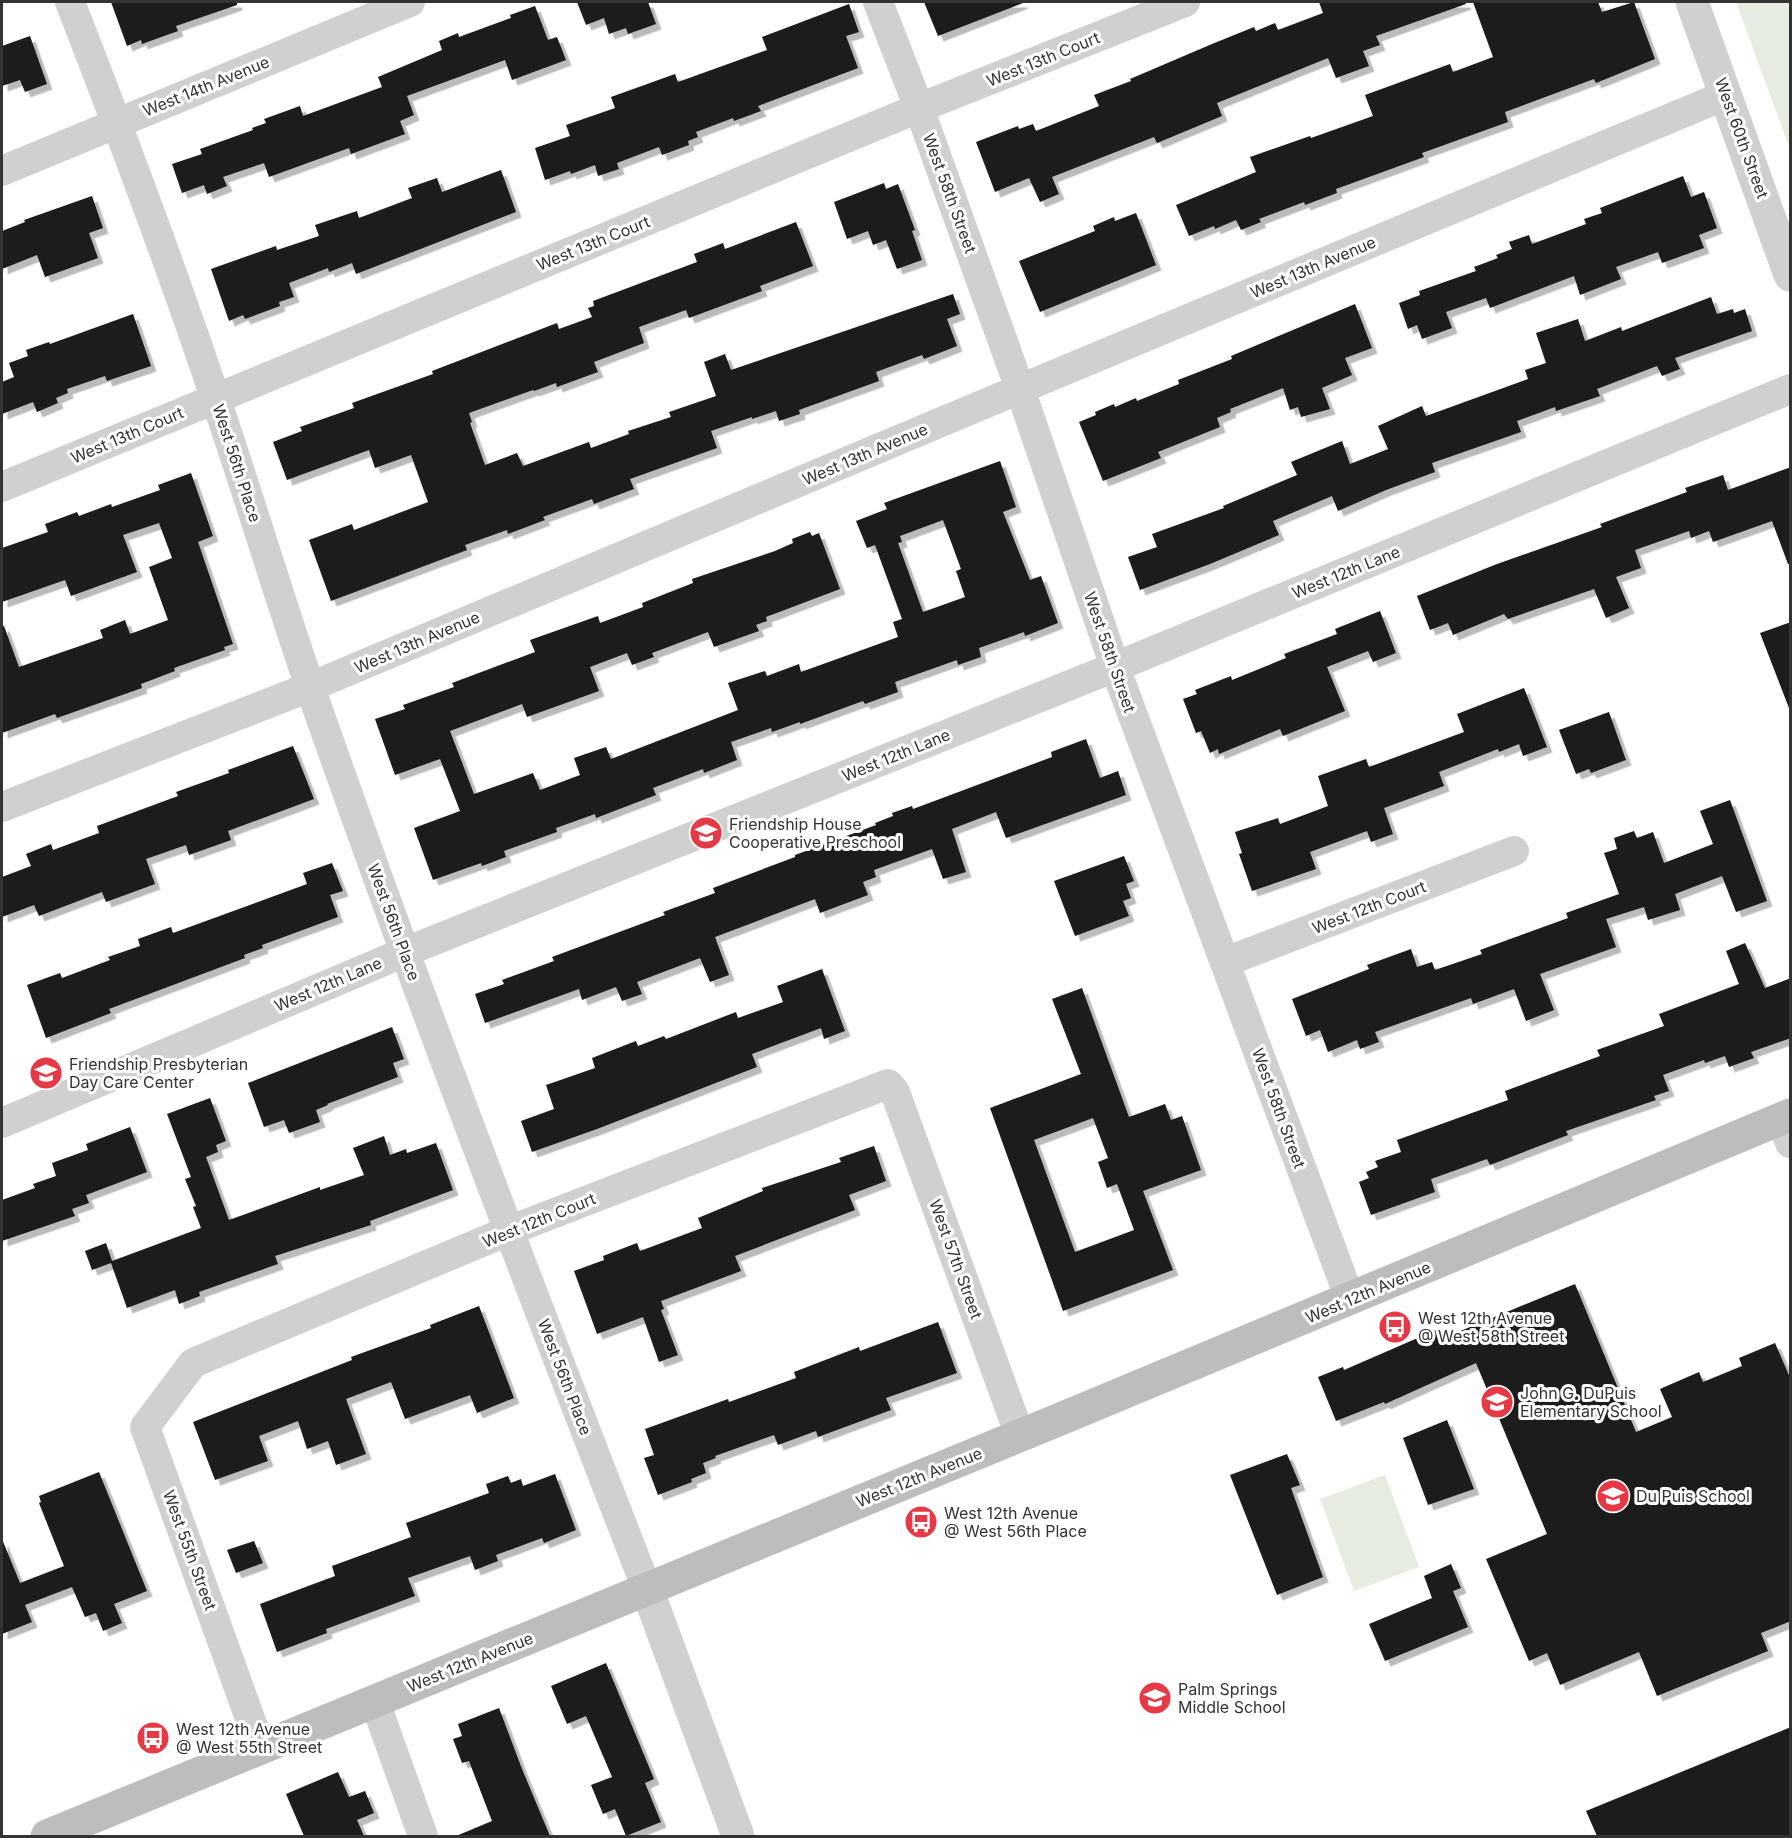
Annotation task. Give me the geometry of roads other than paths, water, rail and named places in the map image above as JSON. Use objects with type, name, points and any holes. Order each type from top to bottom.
[{"type":"main road","name":"West 12th Avenue","points":[[47,1836],[1350,1299],[1788,1126]]},
{"type":"street","name":"West 56th Place","points":[[70,2],[117,122],[216,398],[310,687],[405,952],[508,1231],[647,1589],[738,1836]]},
{"type":"street","name":"West 14th Avenue","points":[[2,171],[410,2]]},
{"type":"street","name":"West 58th Street","points":[[878,2],[919,108],[1020,389],[1115,668],[1350,1299]]},
{"type":"street","name":"West 13th Court","points":[[2,487],[919,108],[1185,2]]},
{"type":"street","name":"West 60th Street","points":[[1692,2],[1791,275]]},
{"type":"street","name":"West 13th Avenue","points":[[2,807],[310,687],[1726,95]]},
{"type":"street","name":"West 12th Lane","points":[[2,1123],[405,952],[1115,668],[1791,389]]},
{"type":"street","name":"West 12th Court","points":[[1225,962],[1514,850]]},
{"type":"street","name":"West 12th Court","points":[[193,1363],[508,1231],[888,1084]]},
{"type":"street","name":"West 57th Street","points":[[888,1084],[895,1092],[1020,1436]]},
{"type":"street","name":"West 55th Street","points":[[193,1363],[145,1427],[261,1749]]},
{"type":"street","points":[[375,1702],[423,1836]]},
{"type":"place","name":"Friendship House Cooperative Preschool","points":[[706,833]]},
{"type":"place","name":"Friendship Presbyterian Day Care Center","points":[[46,1073]]},
{"type":"place","name":"West 12th Avenue @ West 58th Street","points":[[1395,1327]]},
{"type":"place","name":"John G. DuPuis Elementary School","points":[[1497,1402]]},
{"type":"place","name":"Du Puis School","points":[[1613,1496]]},
{"type":"place","name":"West 12th Avenue @ West 56th Place","points":[[921,1522]]},
{"type":"place","name":"Palm Springs Middle School","points":[[1155,1698]]},
{"type":"place","name":"West 12th Avenue @ West 55th Street","points":[[153,1738]]}]
